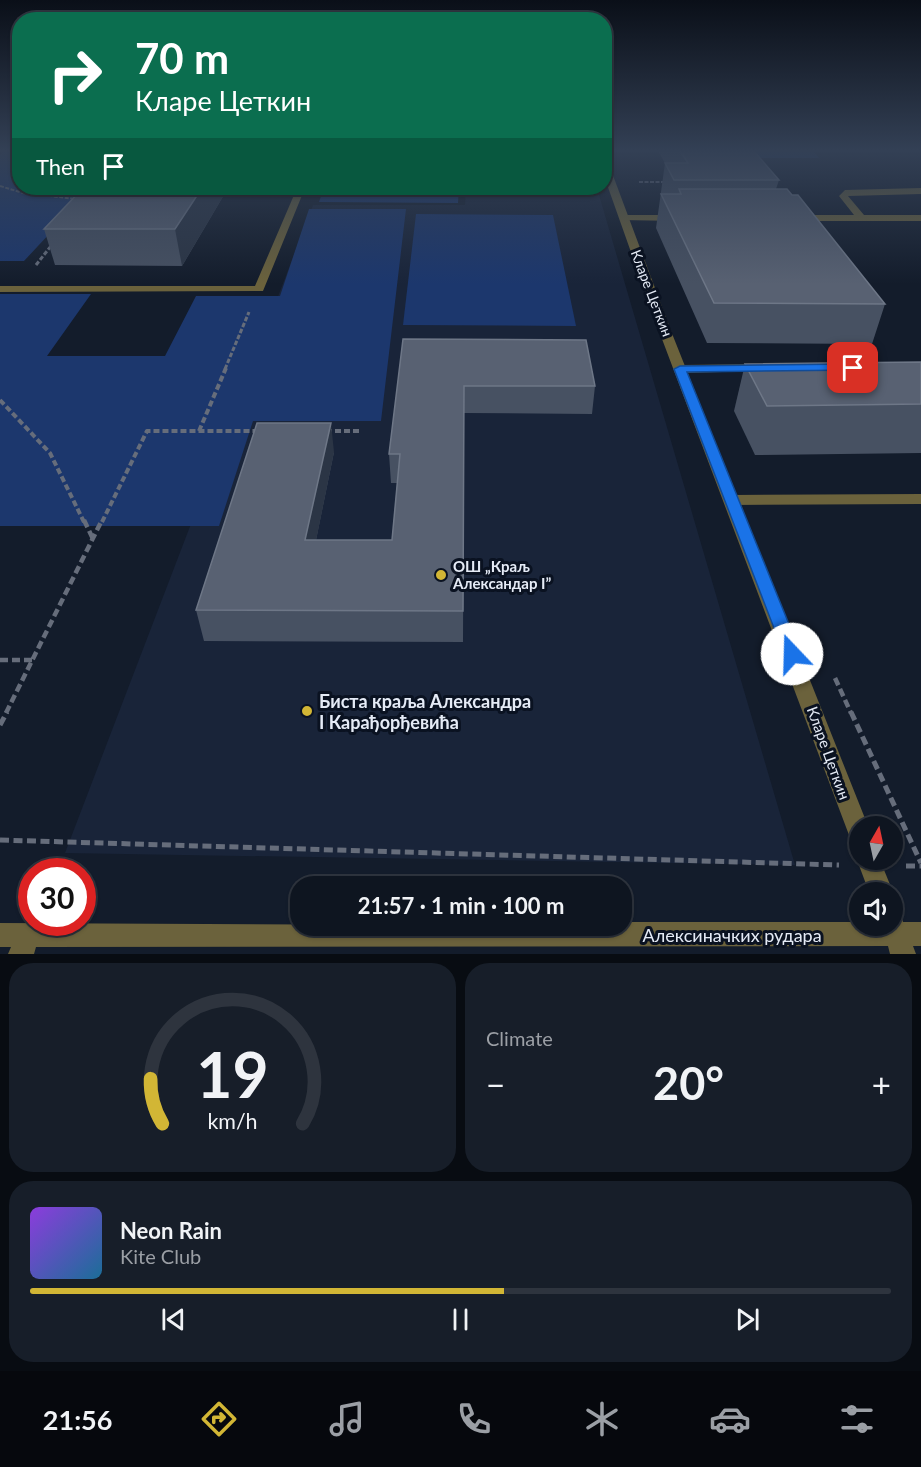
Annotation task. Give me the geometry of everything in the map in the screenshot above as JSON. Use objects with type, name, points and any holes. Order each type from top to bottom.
[{"type":"street","points":[[0,289],[259,289],[298,196]]},
{"type":"street","name":"Кларе Цеткин","points":[[615,196],[853,816]]},
{"type":"street","points":[[843,196],[862,219]]},
{"type":"street","points":[[623,218],[687,218]]},
{"type":"street","points":[[785,218],[921,218]]},
{"type":"street","points":[[680,369],[778,368]]},
{"type":"street","points":[[732,500],[921,499]]},
{"type":"street","name":"Алексиначких рудара","points":[[0,935],[24,944],[897,938],[921,934]]},
{"type":"path","points":[[46,196],[78,199]]},
{"type":"path","points":[[16,289],[53,245]]},
{"type":"path","points":[[199,431],[259,289]]},
{"type":"path","points":[[0,400],[50,453],[93,539]]},
{"type":"path","points":[[0,725],[147,431],[268,431]]},
{"type":"path","points":[[325,431],[359,431]]},
{"type":"path","points":[[0,660],[32,660]]},
{"type":"path","points":[[0,840],[849,862]]},
{"type":"path","points":[[903,865],[921,866]]},
{"type":"shaded area","points":[[0,196],[85,196],[24,261],[0,261]]},
{"type":"shaded area","points":[[321,196],[458,196],[458,203],[319,202]]},
{"type":"shaded area","name":"ОШ „Краљ Александар I”","points":[[466,196],[599,196],[795,865],[65,853],[313,205],[465,205]]},
{"type":"shaded area","points":[[309,209],[406,209],[381,421],[253,421],[219,526],[0,526],[0,294],[91,294],[47,356],[165,356],[196,296],[280,296]]},
{"type":"shaded area","points":[[416,214],[553,215],[576,326],[403,325]]},
{"type":"building","points":[[76,196],[197,196],[175,229],[44,229]]},
{"type":"building","points":[[662,196],[798,196],[885,304],[714,303]]},
{"type":"building","points":[[403,339],[586,340],[595,386],[464,386],[463,611],[196,610],[257,423],[331,423],[305,540],[392,540],[400,454],[389,454]]},
{"type":"building","points":[[921,362],[921,404],[767,406],[745,364]]},
{"type":"place","name":"ОШ „Краљ Александар I”","points":[[441,575]]},
{"type":"place","name":"Биста краља Александра I Карађорђевића","points":[[307,711]]},
{"type":"route","points":[[792,654],[680,369],[853,368]]}]
